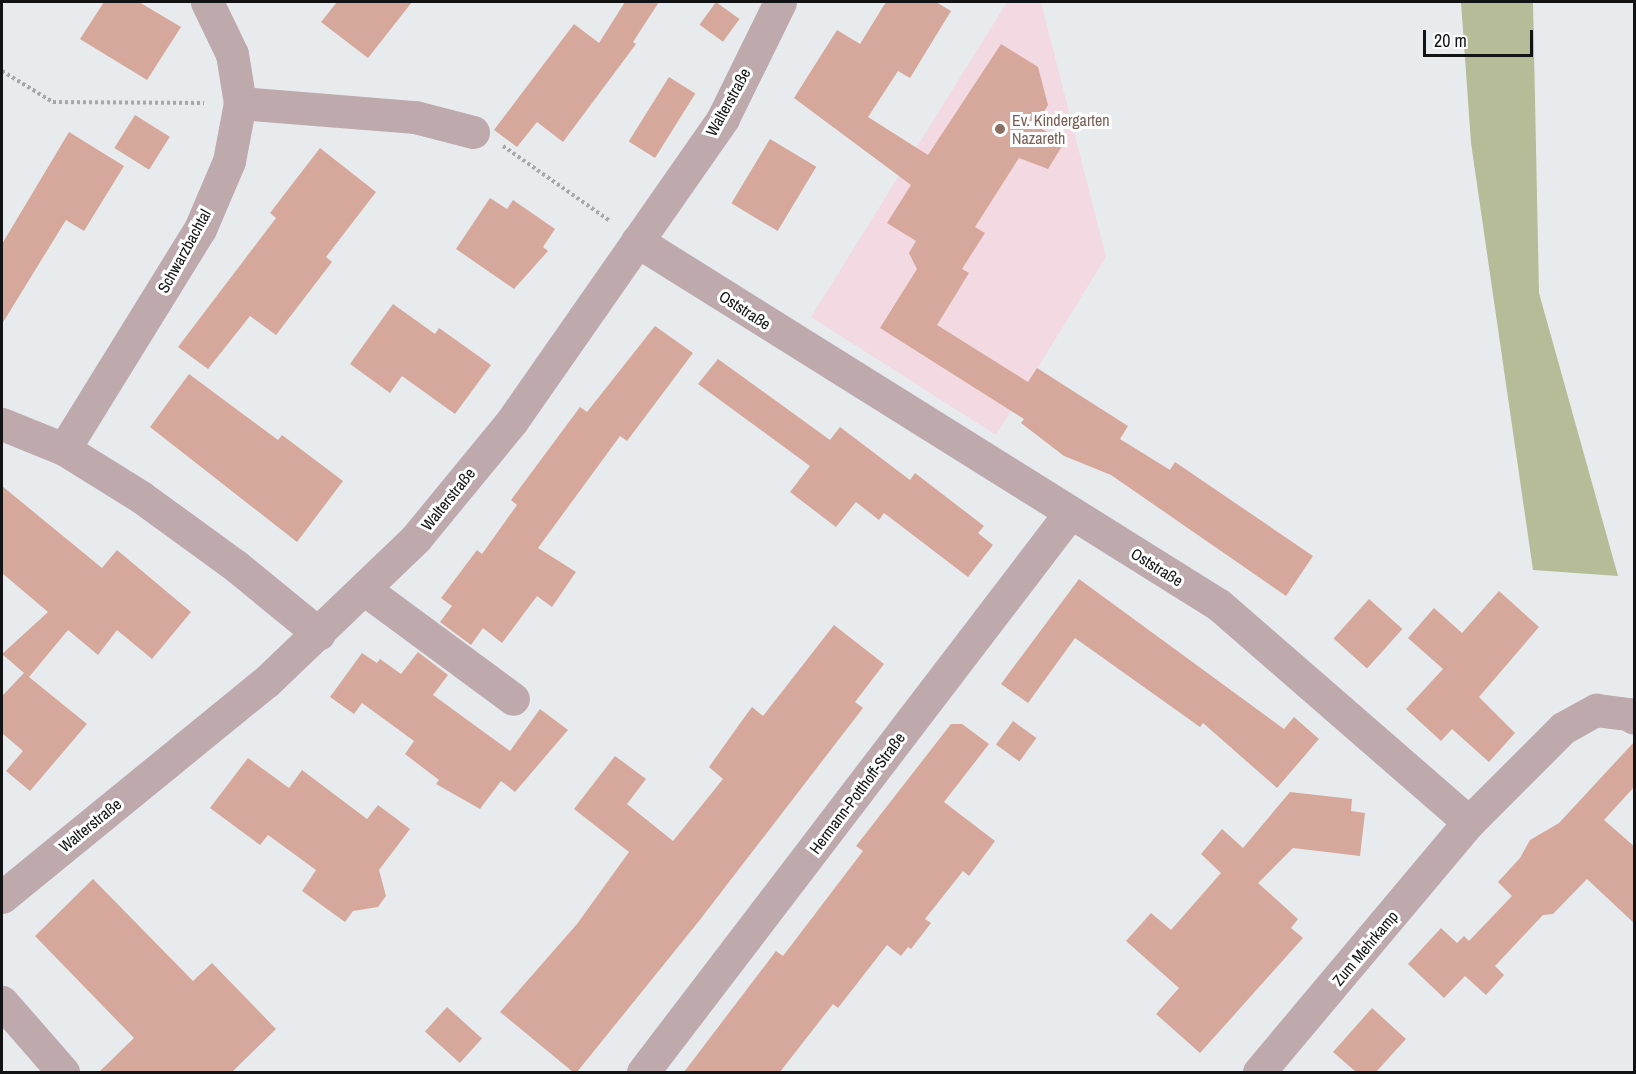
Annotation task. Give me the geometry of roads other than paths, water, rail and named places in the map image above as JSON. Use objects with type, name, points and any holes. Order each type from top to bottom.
[{"type":"street","name":"Schwarzbachtal","points":[[64,449],[200,229],[229,161],[240,103],[232,54],[207,2]]},
{"type":"street","name":"Walterstraße","points":[[2,897],[266,682],[319,634],[416,538],[512,421],[723,118],[780,2]]},
{"type":"street","points":[[240,103],[415,117],[473,132]]},
{"type":"street","name":"Oststraße","points":[[637,241],[1219,605],[1469,822]]},
{"type":"street","points":[[2,424],[64,449],[141,497],[227,559],[319,634]]},
{"type":"street","name":"Hermann-Potthoff-Straße","points":[[643,1072],[1070,513]]},
{"type":"street","points":[[364,589],[513,699]]},
{"type":"street","points":[[1469,822],[1563,728],[1596,710],[1629,714],[1635,718]]},
{"type":"street","name":"Zum Mehrkamp","points":[[1259,1072],[1469,822]]},
{"type":"street","points":[[2,1002],[63,1072]]},
{"type":"place","name":"Ev. Kindergarten Nazareth","points":[[1000,129]]}]
